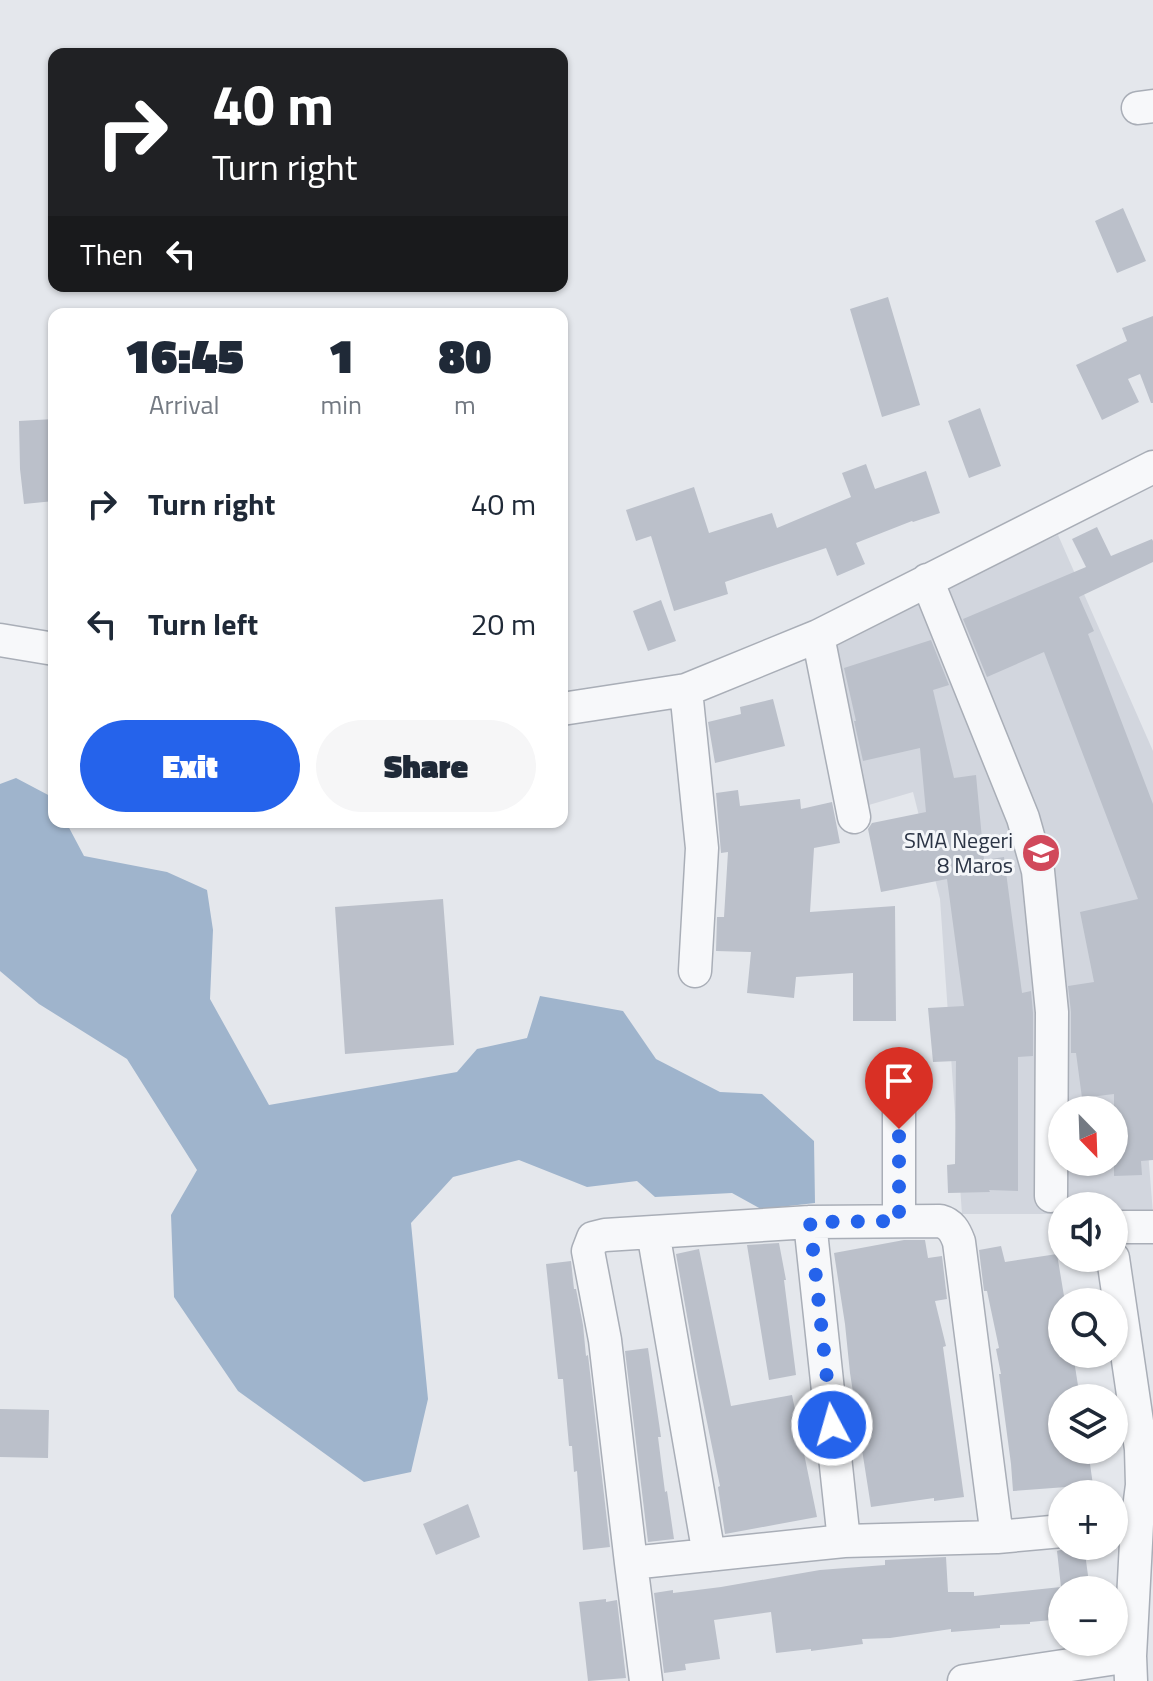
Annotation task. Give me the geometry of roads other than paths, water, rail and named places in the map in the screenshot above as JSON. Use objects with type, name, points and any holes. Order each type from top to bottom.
[{"type":"street","points":[[568,708],[686,690],[818,636],[1153,467]]},
{"type":"street","points":[[927,580],[1023,818],[1038,871],[1052,1012],[1051,1192]]},
{"type":"street","points":[[818,636],[854,817]]},
{"type":"street","points":[[0,640],[48,648]]},
{"type":"street","points":[[686,690],[702,848],[695,971]]},
{"type":"street","points":[[899,1099],[899,1221]]},
{"type":"street","points":[[810,1222],[844,1541]]},
{"type":"street","points":[[646,1681],[605,1340],[588,1251],[593,1238],[810,1222],[948,1223],[956,1232],[959,1242],[997,1537]]},
{"type":"street","points":[[1128,1227],[1153,1227]]},
{"type":"street","points":[[653,1232],[709,1555]]},
{"type":"street","points":[[964,1681],[1130,1668],[1135,1528],[1142,1485],[1141,1449],[1115,1272]]},
{"type":"street","points":[[631,1563],[844,1541],[997,1537],[1048,1532]]},
{"type":"water","points":[[16,778],[48,795],[48,828],[69,828],[84,856],[167,872],[207,890],[213,930],[210,999],[269,1105],[457,1072],[477,1049],[527,1038],[540,996],[623,1011],[656,1059],[720,1092],[762,1094],[814,1141],[815,1203],[761,1209],[732,1193],[655,1197],[637,1181],[587,1187],[519,1160],[453,1177],[411,1223],[428,1399],[411,1472],[364,1482],[238,1391],[174,1297],[171,1215],[197,1170],[127,1059],[39,1004],[0,971],[0,784]]},
{"type":"place","name":"SMA Negeri 8 Maros","points":[[1041,853]]}]
